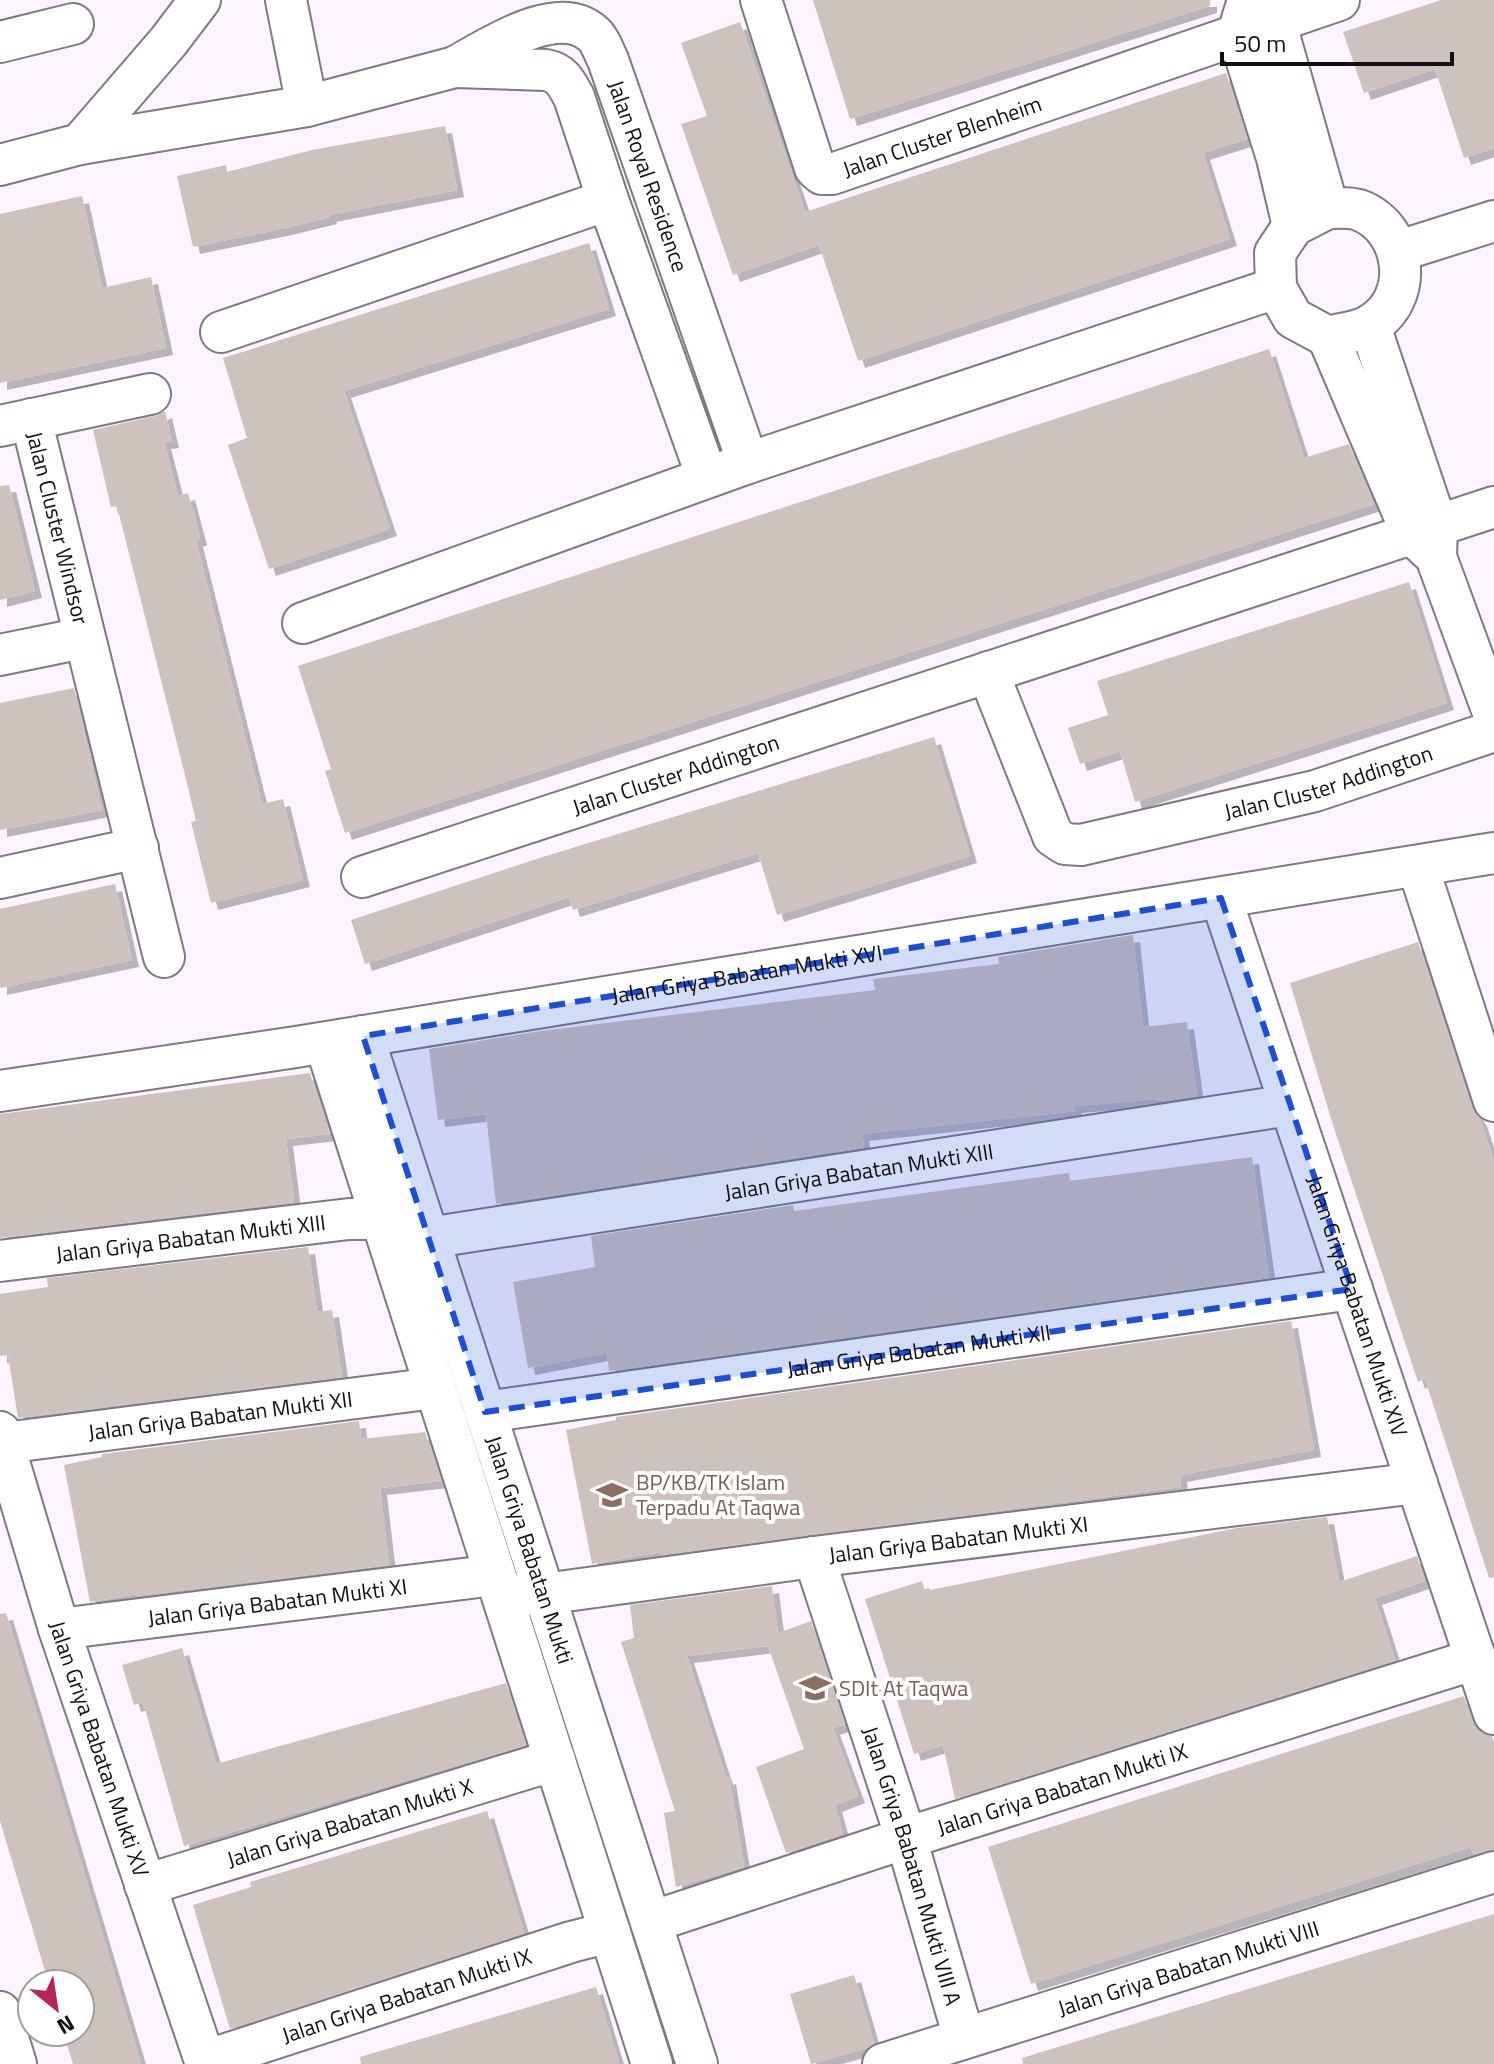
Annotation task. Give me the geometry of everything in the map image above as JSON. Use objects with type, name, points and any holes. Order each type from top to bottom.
[{"type":"street","points":[[80,144],[200,0]]},
{"type":"street","points":[[286,0],[307,106]]},
{"type":"street","name":"Jalan Cluster Blenheim","points":[[761,0],[815,168],[822,174],[832,174],[1255,14],[1339,0]]},
{"type":"street","points":[[1255,14],[1328,208]]},
{"type":"street","points":[[1255,14],[1277,158],[1293,226]]},
{"type":"street","name":"Jalan Royal Residence","points":[[0,165],[80,144],[307,106],[434,73],[549,22],[572,22],[593,33],[608,60],[748,463]]},
{"type":"street","points":[[0,42],[73,24]]},
{"type":"street","name":"Jalan Royal Residence","points":[[434,73],[557,72],[574,97],[707,477]]},
{"type":"street","name":"Jalan Royal Residence","points":[[221,332],[608,200]]},
{"type":"street","points":[[1328,337],[1370,326],[1388,309],[1401,281],[1399,251],[1384,225],[1358,209],[1328,208],[1293,226],[1275,253],[1276,288],[1293,318],[1328,337],[1428,539]]},
{"type":"street","points":[[1399,251],[1494,221]]},
{"type":"street","points":[[303,623],[707,477],[1276,288]]},
{"type":"street","points":[[1370,326],[1428,539],[1494,715]]},
{"type":"street","name":"Jalan Cluster Windsor","points":[[150,394],[16,422],[83,638],[164,957]]},
{"type":"street","name":"Jalan Cluster Addington","points":[[362,877],[988,672],[1428,539],[1494,507]]},
{"type":"street","name":"Jalan Cluster Windsor","points":[[0,655],[83,638]]},
{"type":"street","name":"Jalan Cluster Addington","points":[[988,672],[1053,836],[1065,844],[1081,845],[1315,791],[1494,731]]},
{"type":"street","points":[[0,878],[138,848]]},
{"type":"street","name":"Jalan Griya Babatan Mukti XVI","points":[[0,1091],[344,1040],[1494,853]]},
{"type":"street","points":[[1418,867],[1494,1101]]},
{"type":"street","name":"Jalan Griya Babatan Mukti XIV","points":[[1221,898],[1494,1714]]},
{"type":"street","name":"Jalan Griya Babatan Mukti","points":[[344,1040],[382,1219],[652,2064]]},
{"type":"street","name":"Jalan Griya Babatan Mukti","points":[[344,1040],[428,1238],[697,2064]]},
{"type":"street","name":"Jalan Griya Babatan Mukti XIII","points":[[428,1238],[1290,1105]]},
{"type":"street","name":"Jalan Griya Babatan Mukti XIII","points":[[0,1261],[349,1219],[382,1219]]},
{"type":"street","name":"Jalan Griya Babatan Mukti XII","points":[[485,1412],[1352,1289]]},
{"type":"street","name":"Jalan Griya Babatan Mukti XII","points":[[2,1438],[435,1388]]},
{"type":"street","name":"Jalan Griya Babatan Mukti XV","points":[[2,1438],[59,1629],[206,2063]]},
{"type":"street","name":"Jalan Griya Babatan Mukti XI","points":[[59,1629],[498,1585],[544,1594],[814,1557],[1417,1483]]},
{"type":"street","name":"Jalan Griya Babatan Mukti VIII A","points":[[814,1557],[906,1838],[964,2038]]},
{"type":"street","name":"Jalan Griya Babatan Mukti IX","points":[[651,1922],[906,1838],[1476,1659]]},
{"type":"street","name":"Jalan Griya Babatan Mukti X","points":[[145,1885],[555,1760]]},
{"type":"street","name":"Jalan Griya Babatan Mukti VIII","points":[[883,2064],[1494,1872]]},
{"type":"street","name":"Jalan Griya Babatan Mukti IX","points":[[206,2063],[610,1932]]},
{"type":"street","points":[[0,2012],[16,2064]]},
{"type":"highlighted area","points":[[1221,898],[1352,1289],[485,1412],[363,1036]]},
{"type":"building","points":[[813,0],[1210,0],[1210,6],[850,119]]},
{"type":"building","points":[[1441,0],[1494,0],[1494,148],[1464,158],[1435,69],[1364,93],[1343,32]]},
{"type":"building","points":[[740,22],[805,212],[1226,73],[1247,139],[1203,153],[1230,239],[858,361],[819,245],[733,275],[681,124],[707,116],[681,43]]},
{"type":"building","points":[[445,126],[457,190],[329,215],[285,228],[193,247],[177,176],[226,165],[227,172],[312,150]]},
{"type":"building","points":[[82,196],[102,288],[151,277],[166,348],[0,383],[0,214]]},
{"type":"building","points":[[589,243],[609,309],[344,391],[390,529],[269,569],[228,445],[247,438],[223,358]]},
{"type":"building","points":[[1269,349],[1304,458],[1349,444],[1374,504],[345,833],[325,771],[331,769],[298,666]]},
{"type":"building","points":[[165,411],[172,441],[164,442],[178,496],[188,493],[200,538],[196,540],[262,804],[283,799],[303,880],[211,903],[191,822],[196,821],[185,775],[117,506],[111,507],[93,430]]},
{"type":"building","points":[[9,485],[35,591],[0,600],[0,486]]},
{"type":"building","points":[[1409,582],[1447,703],[1135,802],[1120,751],[1080,764],[1068,728],[1108,715],[1097,681]]},
{"type":"building","points":[[74,688],[102,810],[0,830],[0,703]]},
{"type":"building","points":[[934,737],[970,856],[777,915],[758,853],[573,910],[569,897],[365,964],[351,920],[546,856]]},
{"type":"building","points":[[115,884],[132,960],[0,988],[0,909]]},
{"type":"building","points":[[1133,935],[1143,1027],[1187,1022],[1197,1096],[1075,1106],[1075,1111],[862,1134],[864,1147],[496,1204],[486,1114],[438,1120],[429,1049],[541,1031],[875,990],[873,979],[999,964],[998,957]]},
{"type":"building","points":[[1418,942],[1472,1108],[1480,1119],[1494,1162],[1494,1577],[1489,1578],[1425,1379],[1418,1382],[1333,1125],[1290,983]]},
{"type":"building","points":[[310,1073],[330,1134],[286,1139],[294,1202],[0,1238],[0,1114]]},
{"type":"building","points":[[1252,1157],[1269,1278],[609,1371],[607,1353],[528,1368],[513,1282],[595,1267],[591,1236],[793,1205],[794,1211],[1069,1173],[1070,1181]]},
{"type":"building","points":[[308,1247],[317,1312],[332,1310],[342,1377],[18,1418],[8,1355],[0,1356],[0,1294],[48,1287],[47,1278]]},
{"type":"building","points":[[1291,1321],[1314,1450],[1180,1475],[1181,1487],[660,1555],[660,1552],[592,1564],[566,1430],[616,1420],[616,1417]]},
{"type":"building","points":[[359,1421],[361,1439],[425,1432],[441,1481],[380,1488],[389,1565],[90,1602],[64,1465],[102,1457],[102,1454]]},
{"type":"building","points":[[1327,1517],[1339,1582],[1417,1556],[1425,1581],[1375,1598],[1395,1660],[955,1799],[943,1745],[914,1754],[865,1599],[922,1581],[925,1591],[1237,1528]]},
{"type":"building","name":"SDIt At Taqwa","points":[[772,1586],[778,1633],[811,1621],[845,1724],[833,1728],[858,1796],[835,1805],[843,1834],[786,1853],[756,1767],[804,1749],[768,1646],[687,1656],[726,1778],[729,1777],[744,1867],[676,1887],[664,1813],[675,1811],[621,1642],[634,1638],[630,1605]]},
{"type":"building","points":[[6,1613],[141,2064],[73,2064],[68,2048],[96,2048],[96,1968],[44,1968],[0,1821],[0,1614]]},
{"type":"building","points":[[182,1648],[216,1764],[506,1683],[526,1745],[184,1846],[143,1702],[134,1705],[122,1665]]},
{"type":"building","points":[[1464,1696],[1479,1732],[1492,1736],[1494,1742],[1494,1850],[1473,1854],[1471,1847],[1031,1984],[988,1847]]},
{"type":"building","points":[[487,1811],[524,1933],[230,2029],[193,1905],[251,1887],[250,1882]]},
{"type":"building","points":[[1494,1914],[1494,2064],[1023,2064],[1022,2058]]},
{"type":"building","points":[[854,1975],[874,2043],[867,2048],[811,2064],[790,1994]]},
{"type":"building","points":[[596,1987],[619,2064],[361,2064],[360,2057]]},
{"type":"place","name":"BP/KB/TK Islam Terpadu At Taqwa","points":[[612,1495]]},
{"type":"place","name":"SDIt At Taqwa","points":[[815,1688]]}]
